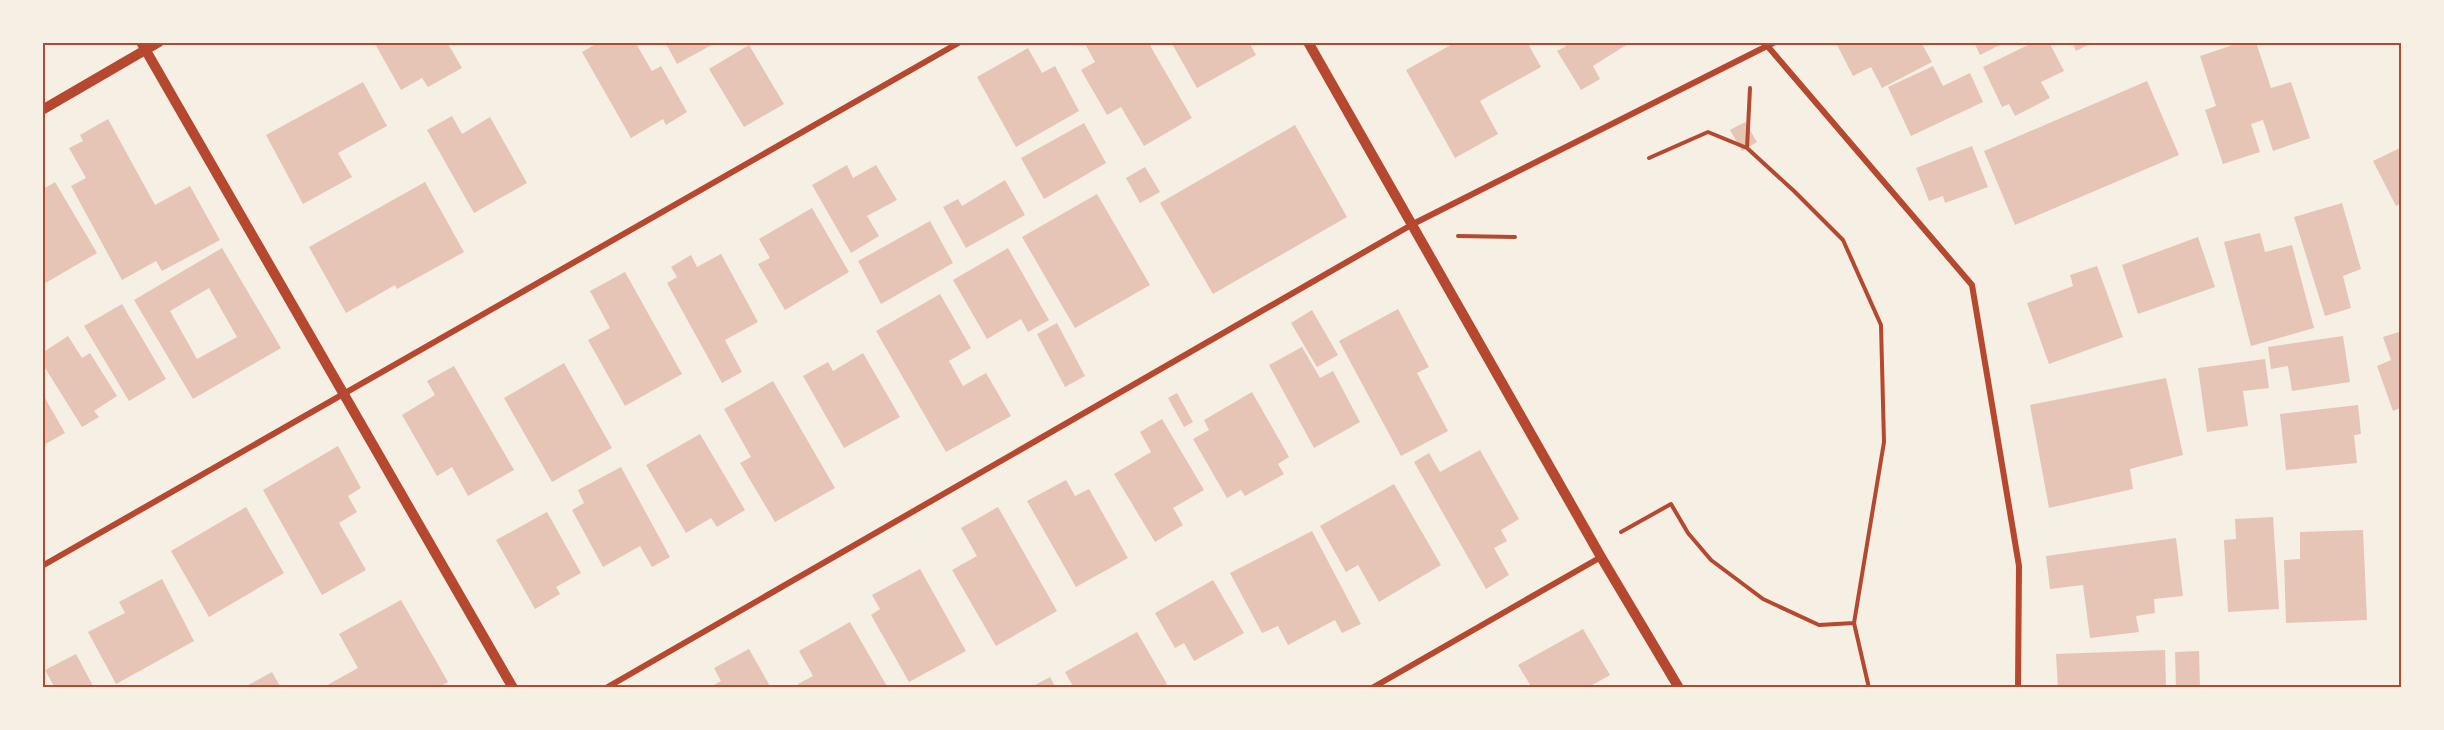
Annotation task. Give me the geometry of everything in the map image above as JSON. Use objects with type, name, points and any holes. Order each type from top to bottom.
[{"type":"street","points":[[42,110],[143,46],[159,42]]},
{"type":"street","points":[[42,566],[960,42]]},
{"type":"street","points":[[1308,42],[1601,557],[1679,688]]},
{"type":"street","points":[[606,688],[1413,224],[1766,44],[1774,42]]},
{"type":"street","points":[[1766,44],[1972,285],[2019,566],[2018,688]]},
{"type":"street","points":[[143,46],[342,395],[513,688]]},
{"type":"street","points":[[1372,688],[1601,557]]},
{"type":"path","points":[[1747,148],[1750,88],[1766,44]]},
{"type":"path","points":[[1649,158],[1708,132],[1747,148],[1843,240],[1881,325],[1884,442],[1854,623],[1869,688]]},
{"type":"path","points":[[1456,236],[1515,237]]},
{"type":"path","points":[[1619,533],[1671,504],[1688,532],[1711,560],[1763,599],[1820,625],[1854,623]]},
{"type":"building","points":[[374,42],[447,42],[462,68],[428,87],[422,78],[401,90]]},
{"type":"building","points":[[599,42],[635,42],[652,71],[661,66],[687,112],[666,125],[663,119],[631,138],[582,52]]},
{"type":"building","points":[[665,42],[717,42],[677,64]]},
{"type":"building","points":[[1084,42],[1148,42],[1192,118],[1144,146],[1121,107],[1107,115],[1081,70],[1095,62]]},
{"type":"building","points":[[1171,42],[1249,42],[1256,55],[1197,88]]},
{"type":"building","points":[[1456,42],[1527,42],[1541,67],[1480,101],[1498,134],[1455,158],[1406,70]]},
{"type":"building","points":[[1563,42],[1631,42],[1593,66],[1600,79],[1581,90],[1557,51],[1566,46]]},
{"type":"building","points":[[1843,42],[1921,42],[1932,62],[1882,88],[1871,67],[1853,76],[1837,45]]},
{"type":"building","points":[[1974,42],[2006,42],[1980,55]]},
{"type":"building","points":[[2034,42],[2049,42],[2064,71],[2041,82],[2050,98],[2015,116],[2009,104],[2002,107],[1983,67]]},
{"type":"building","points":[[2072,42],[2094,42],[2076,51]]},
{"type":"building","points":[[2242,42],[2256,42],[2271,88],[2291,82],[2310,138],[2273,151],[2263,120],[2251,124],[2260,152],[2223,164],[2205,110],[2216,106],[2200,56]]},
{"type":"building","points":[[749,45],[784,104],[744,127],[709,69]]},
{"type":"building","points":[[1028,48],[1042,73],[1055,66],[1079,111],[1016,147],[977,77]]},
{"type":"building","points":[[1933,66],[1943,86],[1970,73],[1983,102],[1911,136],[1888,87]]},
{"type":"building","points":[[2147,81],[2179,155],[2015,225],[1984,151]]},
{"type":"building","points":[[363,82],[387,126],[338,153],[352,177],[303,204],[266,135]]},
{"type":"building","points":[[452,116],[462,134],[490,117],[527,183],[474,213],[427,130]]},
{"type":"building","points":[[108,119],[155,205],[190,186],[220,240],[162,271],[156,261],[122,280],[71,186],[86,178],[69,148],[83,141],[80,135]]},
{"type":"building","points":[[1745,122],[1757,142],[1742,151],[1730,130]]},
{"type":"building","points":[[1084,123],[1106,163],[1044,199],[1021,158]]},
{"type":"building","points":[[1295,125],[1347,217],[1213,294],[1160,203]]},
{"type":"building","points":[[1972,146],[1988,187],[1945,203],[1943,196],[1929,201],[1916,168]]},
{"type":"building","points":[[2402,147],[2402,203],[2396,206],[2373,161]]},
{"type":"building","points":[[847,165],[853,178],[876,165],[897,200],[867,216],[879,236],[851,253],[812,185]]},
{"type":"building","points":[[1145,167],[1160,192],[1140,203],[1126,178]]},
{"type":"building","points":[[1005,180],[1025,215],[966,248],[943,207],[958,199],[962,206]]},
{"type":"building","points":[[55,182],[97,253],[42,285],[42,190]]},
{"type":"building","points":[[425,182],[464,252],[397,289],[395,285],[346,313],[309,247]]},
{"type":"building","points":[[1097,194],[1150,285],[1075,328],[1022,237]]},
{"type":"building","points":[[2342,203],[2361,269],[2343,276],[2351,308],[2325,316],[2294,217]]},
{"type":"building","points":[[812,208],[849,272],[785,310],[758,264],[770,258],[759,239]]},
{"type":"building","points":[[930,221],[953,263],[881,304],[858,261]]},
{"type":"building","points":[[2260,233],[2265,252],[2292,245],[2314,328],[2251,346],[2224,242]]},
{"type":"building","points":[[2198,237],[2215,287],[2138,314],[2122,265]]},
{"type":"building","points":[[222,248],[281,348],[193,399],[134,300]],"holes":[[[209,288],[237,337],[197,359],[170,311]]]},
{"type":"building","points":[[1008,248],[1049,320],[1028,332],[1021,319],[987,339],[953,280]]},
{"type":"building","points":[[721,254],[758,322],[725,340],[742,372],[722,383],[667,283],[677,277],[671,267],[691,255],[697,267]]},
{"type":"building","points":[[2097,266],[2123,337],[2049,364],[2027,303],[2073,286],[2070,275]]},
{"type":"building","points":[[625,272],[682,374],[625,406],[588,340],[610,328],[590,291]]},
{"type":"building","points":[[940,294],[971,348],[949,361],[963,386],[986,373],[1011,416],[946,452],[876,331]]},
{"type":"building","points":[[122,304],[166,379],[129,401],[84,326]]},
{"type":"building","points":[[1398,309],[1429,367],[1417,373],[1448,431],[1401,456],[1339,341]]},
{"type":"building","points":[[1312,310],[1338,355],[1317,367],[1291,323]]},
{"type":"building","points":[[1057,323],[1085,376],[1065,387],[1037,334]]},
{"type":"building","points":[[2402,331],[2402,407],[2393,411],[2377,366],[2391,360],[2383,337]]},
{"type":"building","points":[[68,336],[82,358],[90,353],[117,396],[94,411],[99,417],[82,427],[42,363],[42,353]]},
{"type":"building","points":[[2343,336],[2350,382],[2292,391],[2288,366],[2271,369],[2268,347]]},
{"type":"building","points":[[1302,347],[1320,378],[1333,371],[1360,422],[1314,448],[1269,365]]},
{"type":"building","points":[[863,353],[900,417],[844,448],[803,376],[828,362],[833,371]]},
{"type":"building","points":[[2265,359],[2269,388],[2243,391],[2248,426],[2207,432],[2198,368]]},
{"type":"building","points":[[564,363],[612,448],[552,482],[504,398]]},
{"type":"building","points":[[454,366],[514,470],[468,496],[452,467],[437,476],[402,415],[435,395],[427,381]]},
{"type":"building","points":[[2166,378],[2183,455],[2130,469],[2133,489],[2049,508],[2030,405]]},
{"type":"building","points":[[773,381],[835,488],[775,522],[740,463],[751,457],[724,409]]},
{"type":"building","points":[[1252,392],[1289,457],[1278,464],[1284,474],[1245,496],[1241,490],[1227,498],[1193,439],[1209,430],[1204,420]]},
{"type":"building","points":[[42,393],[65,433],[42,446]]},
{"type":"building","points":[[1177,393],[1193,422],[1184,427],[1168,398]]},
{"type":"building","points":[[2358,405],[2361,434],[2354,435],[2357,463],[2286,470],[2280,414]]},
{"type":"building","points":[[1162,419],[1204,490],[1173,508],[1183,525],[1155,542],[1114,474],[1151,452],[1140,432]]},
{"type":"building","points":[[700,434],[745,510],[717,527],[711,518],[686,533],[646,465]]},
{"type":"building","points":[[338,446],[361,488],[348,496],[357,512],[339,523],[366,570],[322,595],[263,490]]},
{"type":"building","points":[[1480,450],[1519,519],[1501,530],[1507,541],[1494,548],[1509,575],[1486,589],[1414,462],[1429,453],[1440,472]]},
{"type":"building","points":[[621,467],[670,557],[652,567],[640,546],[603,567],[572,510],[584,503],[578,490]]},
{"type":"building","points":[[1066,480],[1075,496],[1089,489],[1128,558],[1076,587],[1027,501]]},
{"type":"building","points":[[1394,484],[1441,565],[1379,602],[1358,565],[1346,572],[1320,526]]},
{"type":"building","points":[[246,507],[284,573],[209,617],[171,551]]},
{"type":"building","points":[[998,507],[1057,611],[996,646],[952,570],[977,556],[961,528]]},
{"type":"building","points":[[547,512],[581,573],[556,587],[560,594],[535,609],[496,540]]},
{"type":"building","points":[[2273,517],[2279,609],[2228,612],[2224,540],[2236,539],[2235,519]]},
{"type":"building","points":[[2363,530],[2367,620],[2286,623],[2284,560],[2300,559],[2300,532]]},
{"type":"building","points":[[1312,531],[1361,624],[1342,633],[1335,620],[1288,645],[1278,626],[1262,633],[1230,573]]},
{"type":"building","points":[[2176,538],[2183,596],[2154,599],[2155,613],[2136,616],[2139,632],[2090,638],[2083,585],[2050,589],[2046,556]]},
{"type":"building","points":[[920,569],[966,651],[909,682],[871,615],[880,609],[872,595]]},
{"type":"building","points":[[162,579],[194,641],[116,684],[88,632],[125,613],[119,602]]},
{"type":"building","points":[[1213,580],[1244,633],[1194,661],[1184,643],[1175,648],[1155,613]]},
{"type":"building","points":[[401,600],[448,682],[438,688],[322,688],[358,668],[339,634]]},
{"type":"building","points":[[850,622],[888,688],[800,688],[798,684],[813,676],[799,651]]},
{"type":"building","points":[[1583,629],[1610,675],[1587,688],[1532,688],[1518,665]]},
{"type":"building","points":[[1137,632],[1167,684],[1160,688],[1074,688],[1065,672]]},
{"type":"building","points":[[749,649],[771,688],[709,688],[721,681],[714,668]]},
{"type":"building","points":[[2165,650],[2166,688],[2058,688],[2056,654]]},
{"type":"building","points":[[2199,651],[2200,688],[2176,688],[2175,652]]},
{"type":"building","points":[[76,654],[94,688],[55,688],[45,670]]},
{"type":"building","points":[[272,672],[281,688],[243,688]]},
{"type":"building","points":[[1050,677],[1056,688],[1030,688]]}]
